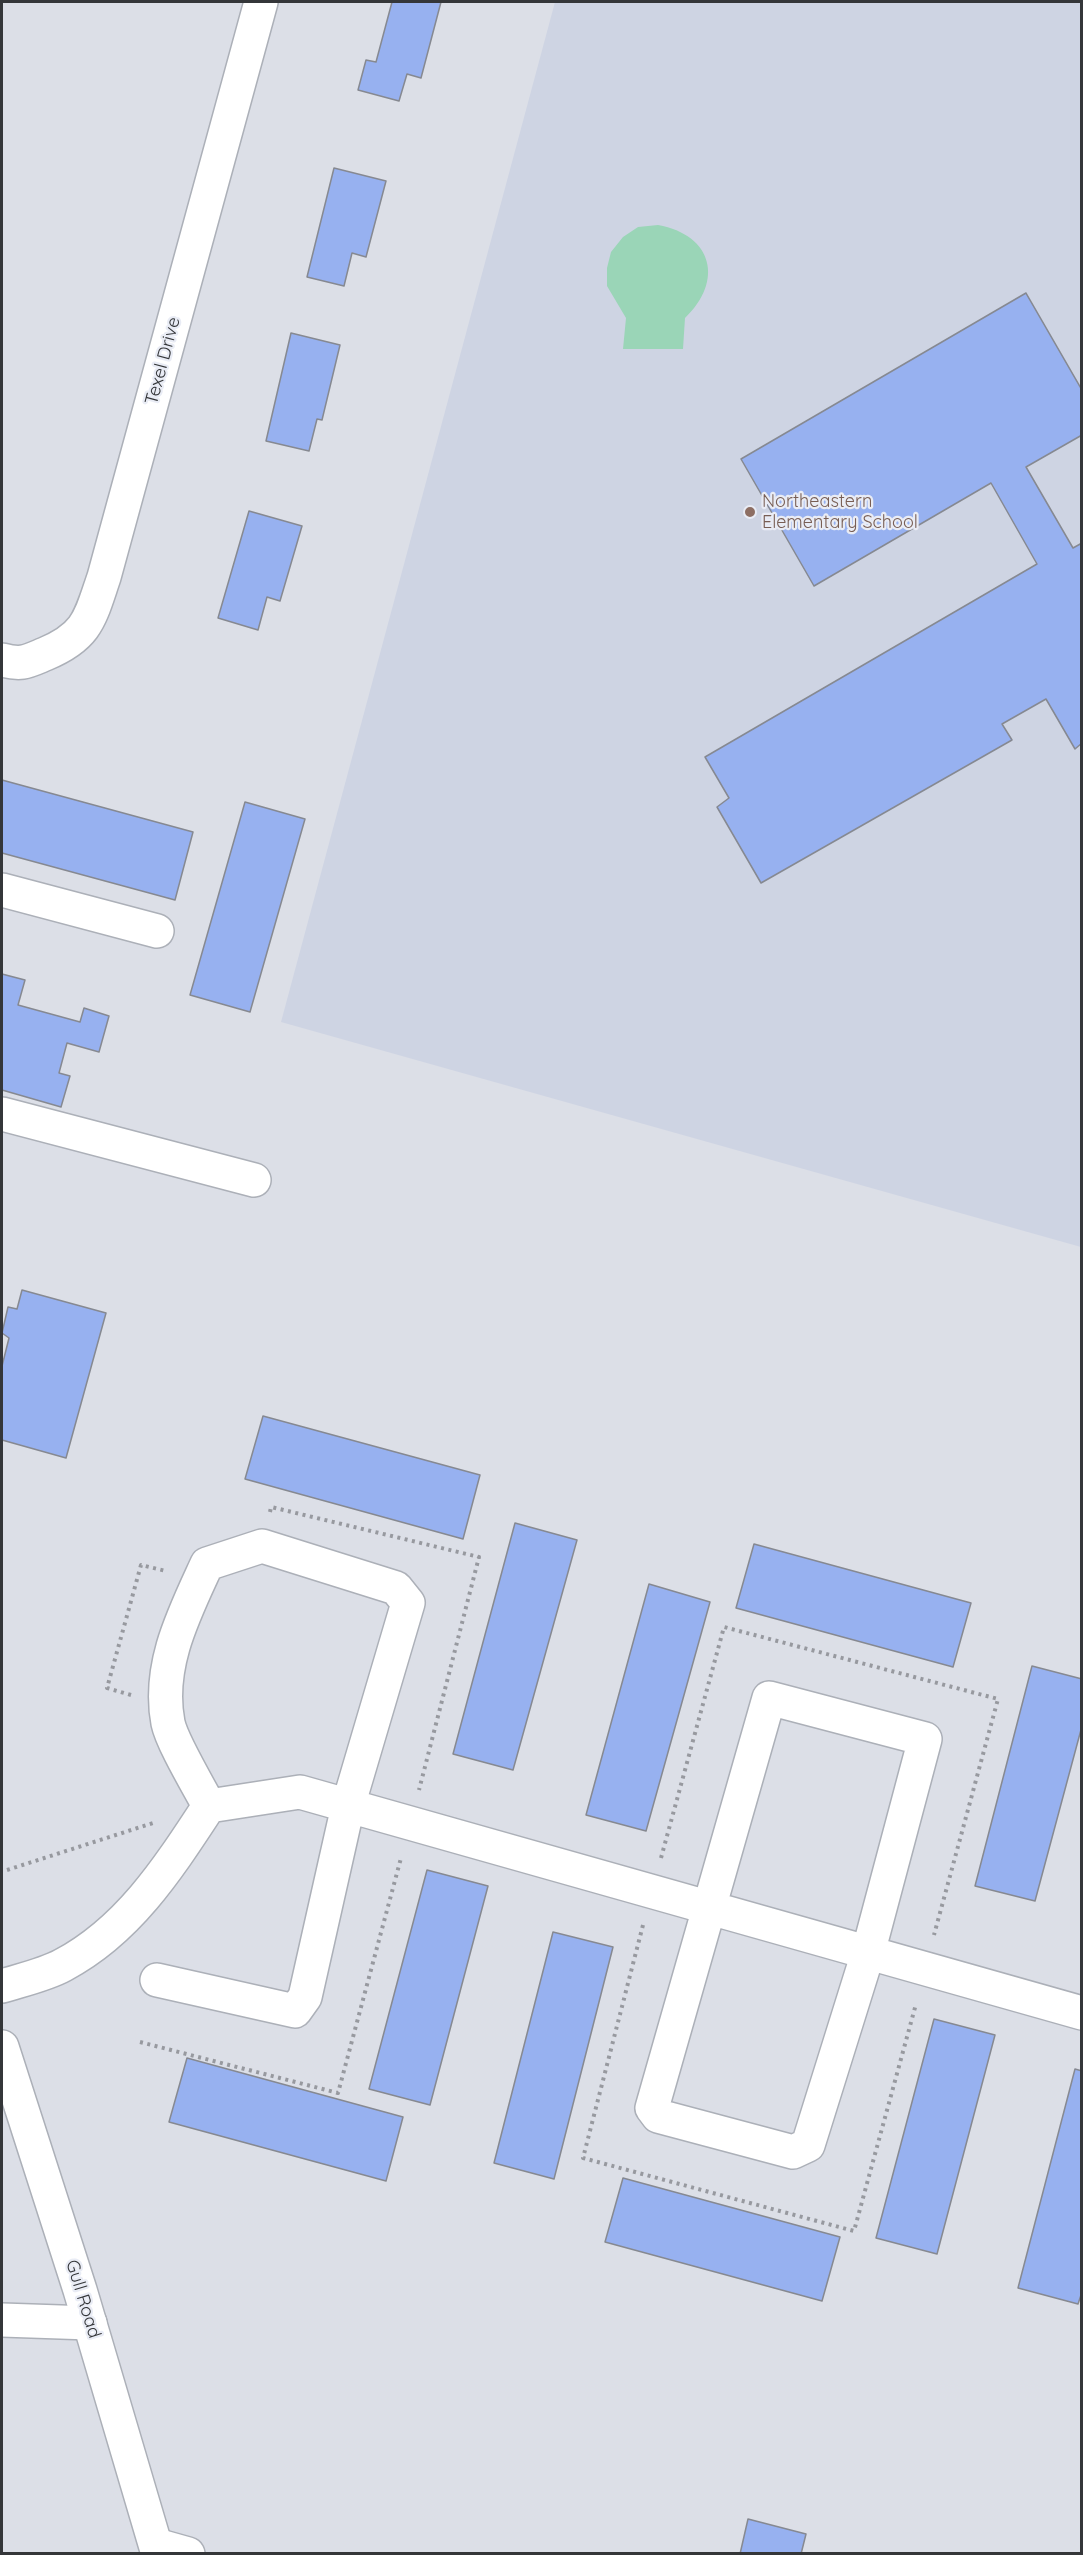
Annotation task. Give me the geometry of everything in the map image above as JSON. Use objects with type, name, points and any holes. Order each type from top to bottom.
[{"type":"street","name":"Texel Drive","points":[[2,660],[20,665],[58,649],[77,637],[90,618],[104,577],[261,2]]},
{"type":"street","points":[[2,890],[157,931]]},
{"type":"street","points":[[2,1114],[254,1180]]},
{"type":"street","points":[[157,1980],[295,2011],[305,1997],[348,1806],[408,1603],[396,1588],[261,1546],[207,1564],[174,1636],[166,1687],[168,1725],[209,1806]]},
{"type":"street","points":[[769,1698],[925,1739],[868,1953],[808,2145],[793,2152],[658,2116],[652,2108],[708,1908],[769,1698]]},
{"type":"street","points":[[2,1986],[62,1966],[102,1941],[160,1881],[209,1806],[300,1792],[1082,2013]]},
{"type":"street","name":"Gull Road","points":[[2,2047],[90,2323],[157,2549]]},
{"type":"street","points":[[2,2320],[90,2323]]},
{"type":"street","points":[[157,2549],[188,2553]]},
{"type":"path","points":[[140,2042],[338,2093],[479,1557],[271,1507],[269,1515]]},
{"type":"path","points":[[138,1697],[107,1688],[141,1565],[165,1571],[171,1569]]},
{"type":"path","points":[[724,1627],[998,1699],[925,1969],[854,2231],[583,2158],[724,1627]]},
{"type":"path","points":[[7,1870],[162,1821]]},
{"type":"shaded area","name":"Northeastern Elementary School","points":[[555,2],[1081,2],[1081,1247],[281,1022]]},
{"type":"green space","points":[[658,225],[677,230],[701,249],[707,261],[708,275],[705,289],[697,304],[685,318],[683,349],[623,349],[626,318],[607,286],[607,268],[611,252],[623,237],[638,227]]},
{"type":"building","points":[[392,2],[441,2],[421,78],[407,74],[399,101],[358,90],[366,60],[376,62]]},
{"type":"building","points":[[334,168],[386,181],[366,257],[352,253],[344,286],[307,277]]},
{"type":"building","points":[[1026,293],[1082,390],[1082,435],[1026,467],[1073,548],[1082,543],[1082,743],[1075,749],[1046,699],[1002,724],[1012,740],[761,883],[717,807],[729,798],[705,757],[1037,564],[991,483],[814,586],[741,459]]},
{"type":"building","points":[[291,333],[340,345],[322,420],[317,419],[309,451],[266,441]]},
{"type":"building","points":[[249,511],[302,526],[280,601],[267,597],[258,630],[218,618]]},
{"type":"building","points":[[2,780],[193,832],[175,900],[2,853]]},
{"type":"building","points":[[245,802],[305,819],[250,1012],[190,995]]},
{"type":"building","points":[[2,974],[25,980],[18,1005],[80,1022],[84,1008],[109,1016],[99,1052],[67,1043],[59,1073],[70,1076],[61,1107],[2,1090]]},
{"type":"building","points":[[22,1290],[106,1313],[66,1458],[2,1440],[2,1366],[9,1338],[2,1333],[8,1307],[17,1309]]},
{"type":"building","points":[[263,1416],[480,1475],[463,1539],[245,1479]]},
{"type":"building","points":[[515,1523],[577,1540],[513,1770],[453,1754]]},
{"type":"building","points":[[754,1544],[971,1603],[953,1667],[736,1608]]},
{"type":"building","points":[[649,1584],[710,1602],[646,1831],[586,1815]]},
{"type":"building","points":[[1032,1666],[1082,1679],[1082,1726],[1035,1901],[975,1886]]},
{"type":"building","points":[[427,1870],[488,1886],[430,2105],[369,2089]]},
{"type":"building","points":[[553,1932],[613,1947],[554,2179],[494,2163]]},
{"type":"building","points":[[934,2019],[995,2035],[937,2254],[876,2238]]},
{"type":"building","points":[[187,2058],[403,2117],[386,2181],[169,2122]]},
{"type":"building","points":[[1075,2069],[1082,2071],[1082,2292],[1078,2304],[1018,2288]]},
{"type":"building","points":[[623,2178],[840,2237],[822,2301],[605,2242]]},
{"type":"building","points":[[748,2519],[806,2534],[801,2554],[740,2554]]},
{"type":"place","name":"Northeastern Elementary School","points":[[750,512]]}]
